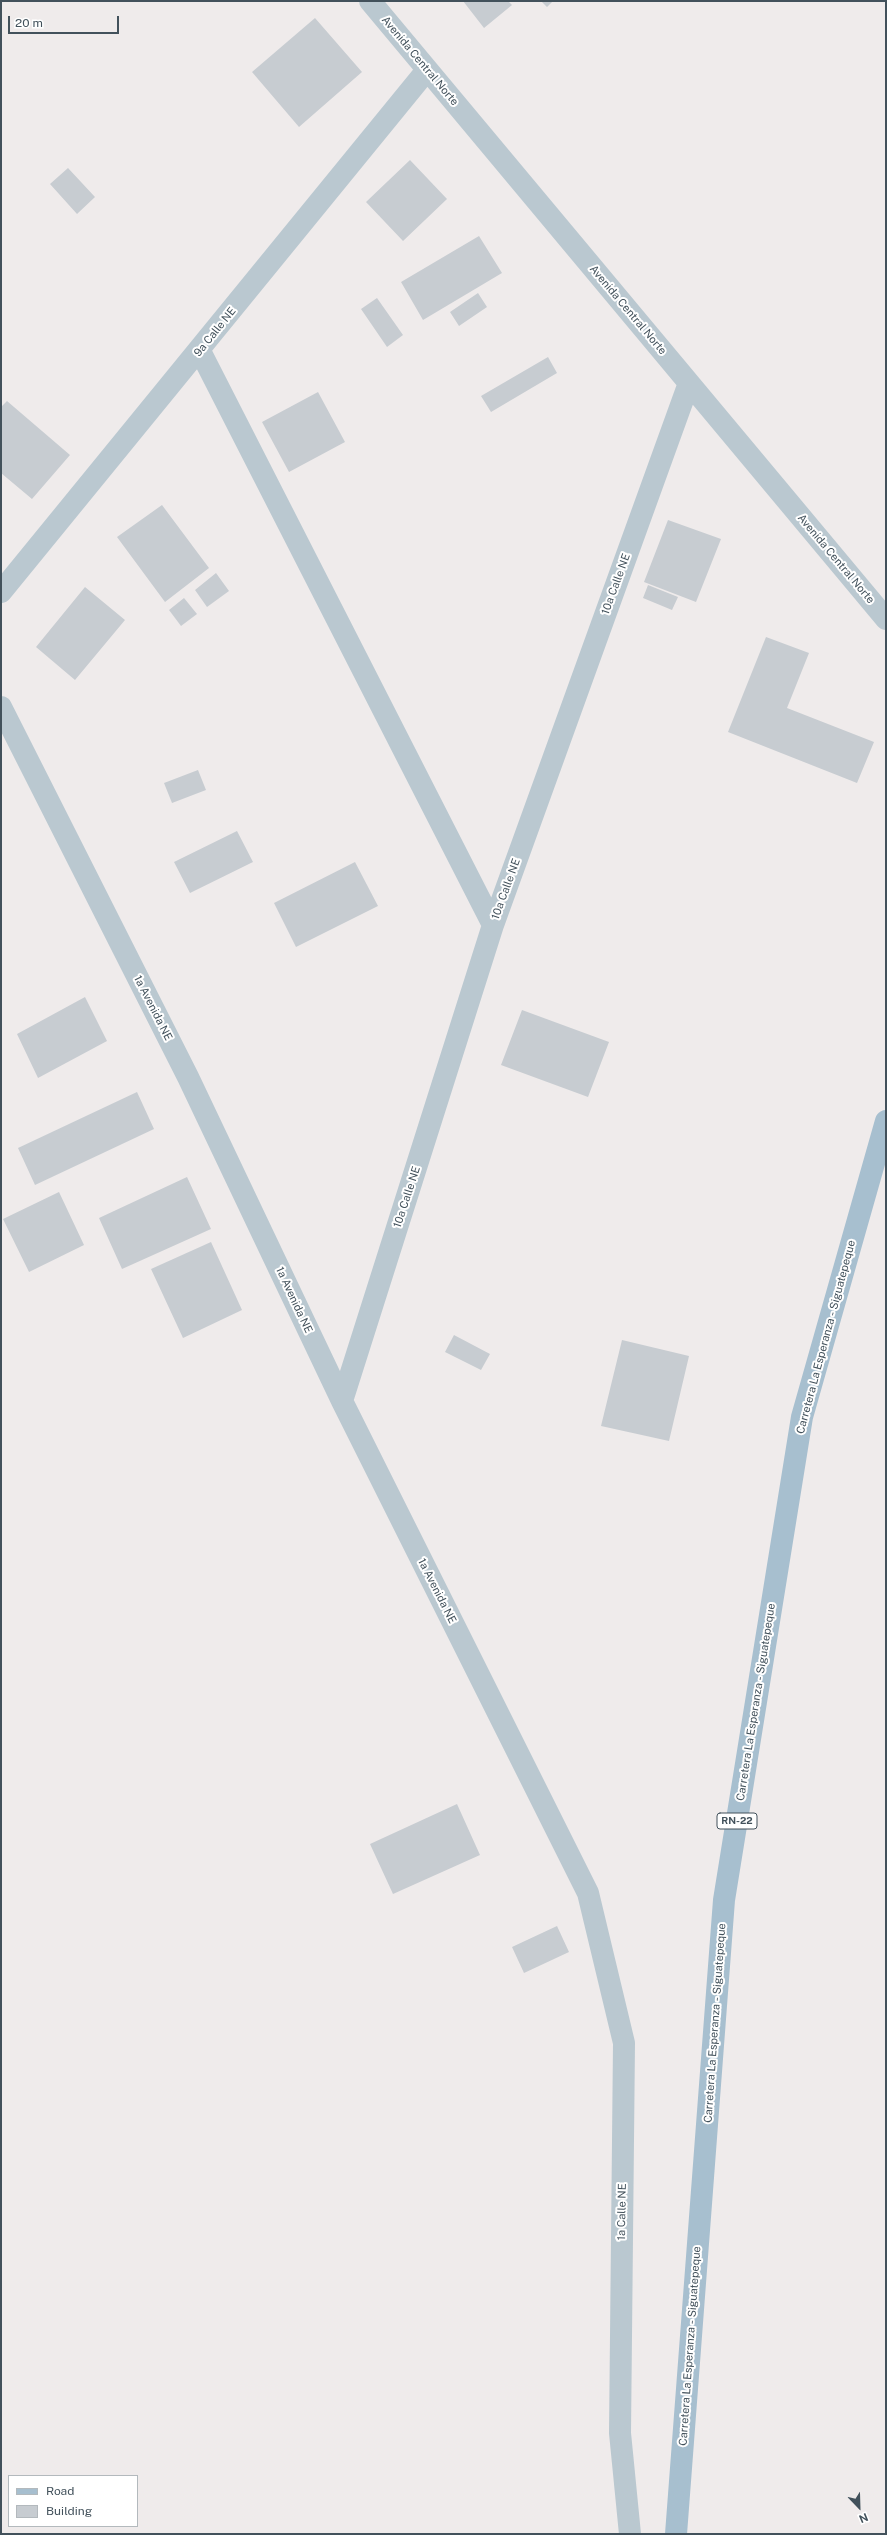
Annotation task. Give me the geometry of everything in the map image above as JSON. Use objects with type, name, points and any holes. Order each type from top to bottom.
[{"type":"main road","name":"Carretera La Esperanza - Siguatepeque","points":[[676,2534],[724,1900],[802,1417],[886,1121]]},
{"type":"street","name":"Avenida Central Norte","points":[[370,1],[886,619]]},
{"type":"street","name":"9a Calle NE","points":[[1,592],[200,351],[427,70]]},
{"type":"street","points":[[200,351],[493,925]]},
{"type":"street","name":"10a Calle NE","points":[[342,1401],[493,925],[689,383]]},
{"type":"street","name":"1a Avenida NE","points":[[1,706],[188,1077],[342,1401],[588,1893]]},
{"type":"street","name":"1a Calle NE","points":[[588,1893],[624,2043],[620,2433],[630,2534]]},
{"type":"building","points":[[463,1],[508,1],[512,5],[484,28]]},
{"type":"building","points":[[541,1],[553,1],[547,7]]},
{"type":"building","points":[[315,18],[362,72],[299,127],[252,72]]},
{"type":"building","points":[[410,160],[447,199],[403,241],[366,202]]},
{"type":"building","points":[[68,168],[95,197],[77,214],[50,184]]},
{"type":"building","points":[[479,236],[502,273],[423,320],[401,282]]},
{"type":"building","points":[[478,293],[487,307],[459,326],[450,312]]},
{"type":"building","points":[[377,298],[403,335],[387,347],[361,309]]},
{"type":"building","points":[[548,357],[557,373],[491,412],[481,396]]},
{"type":"building","points":[[318,392],[345,442],[289,472],[262,422]]},
{"type":"building","points":[[7,401],[70,455],[32,499],[1,473],[1,407]]},
{"type":"building","points":[[162,505],[209,568],[165,602],[117,537]]},
{"type":"building","points":[[668,520],[721,539],[696,602],[644,582]]},
{"type":"building","points":[[216,573],[229,591],[207,607],[195,590]]},
{"type":"building","points":[[648,585],[678,597],[672,610],[643,598]]},
{"type":"building","points":[[85,587],[125,620],[75,680],[36,647]]},
{"type":"building","points":[[184,598],[197,614],[181,626],[169,610]]},
{"type":"building","points":[[766,637],[809,653],[787,708],[874,742],[857,783],[728,732]]},
{"type":"building","points":[[198,770],[206,790],[172,803],[164,783]]},
{"type":"building","points":[[237,831],[253,862],[190,893],[174,862]]},
{"type":"building","points":[[355,862],[378,906],[296,947],[274,903]]},
{"type":"building","points":[[85,997],[107,1041],[38,1078],[17,1034]]},
{"type":"building","points":[[522,1010],[609,1042],[588,1097],[501,1065]]},
{"type":"building","points":[[137,1092],[154,1129],[35,1185],[18,1148]]},
{"type":"building","points":[[187,1177],[211,1229],[122,1269],[99,1218]]},
{"type":"building","points":[[59,1192],[84,1245],[29,1272],[3,1219]]},
{"type":"building","points":[[211,1242],[242,1310],[183,1338],[151,1269]]},
{"type":"building","points":[[454,1335],[490,1354],[481,1370],[445,1352]]},
{"type":"building","points":[[622,1340],[689,1356],[669,1441],[601,1426]]},
{"type":"building","points":[[457,1804],[480,1855],[393,1894],[370,1844]]},
{"type":"building","points":[[557,1926],[569,1952],[524,1973],[512,1947]]}]
